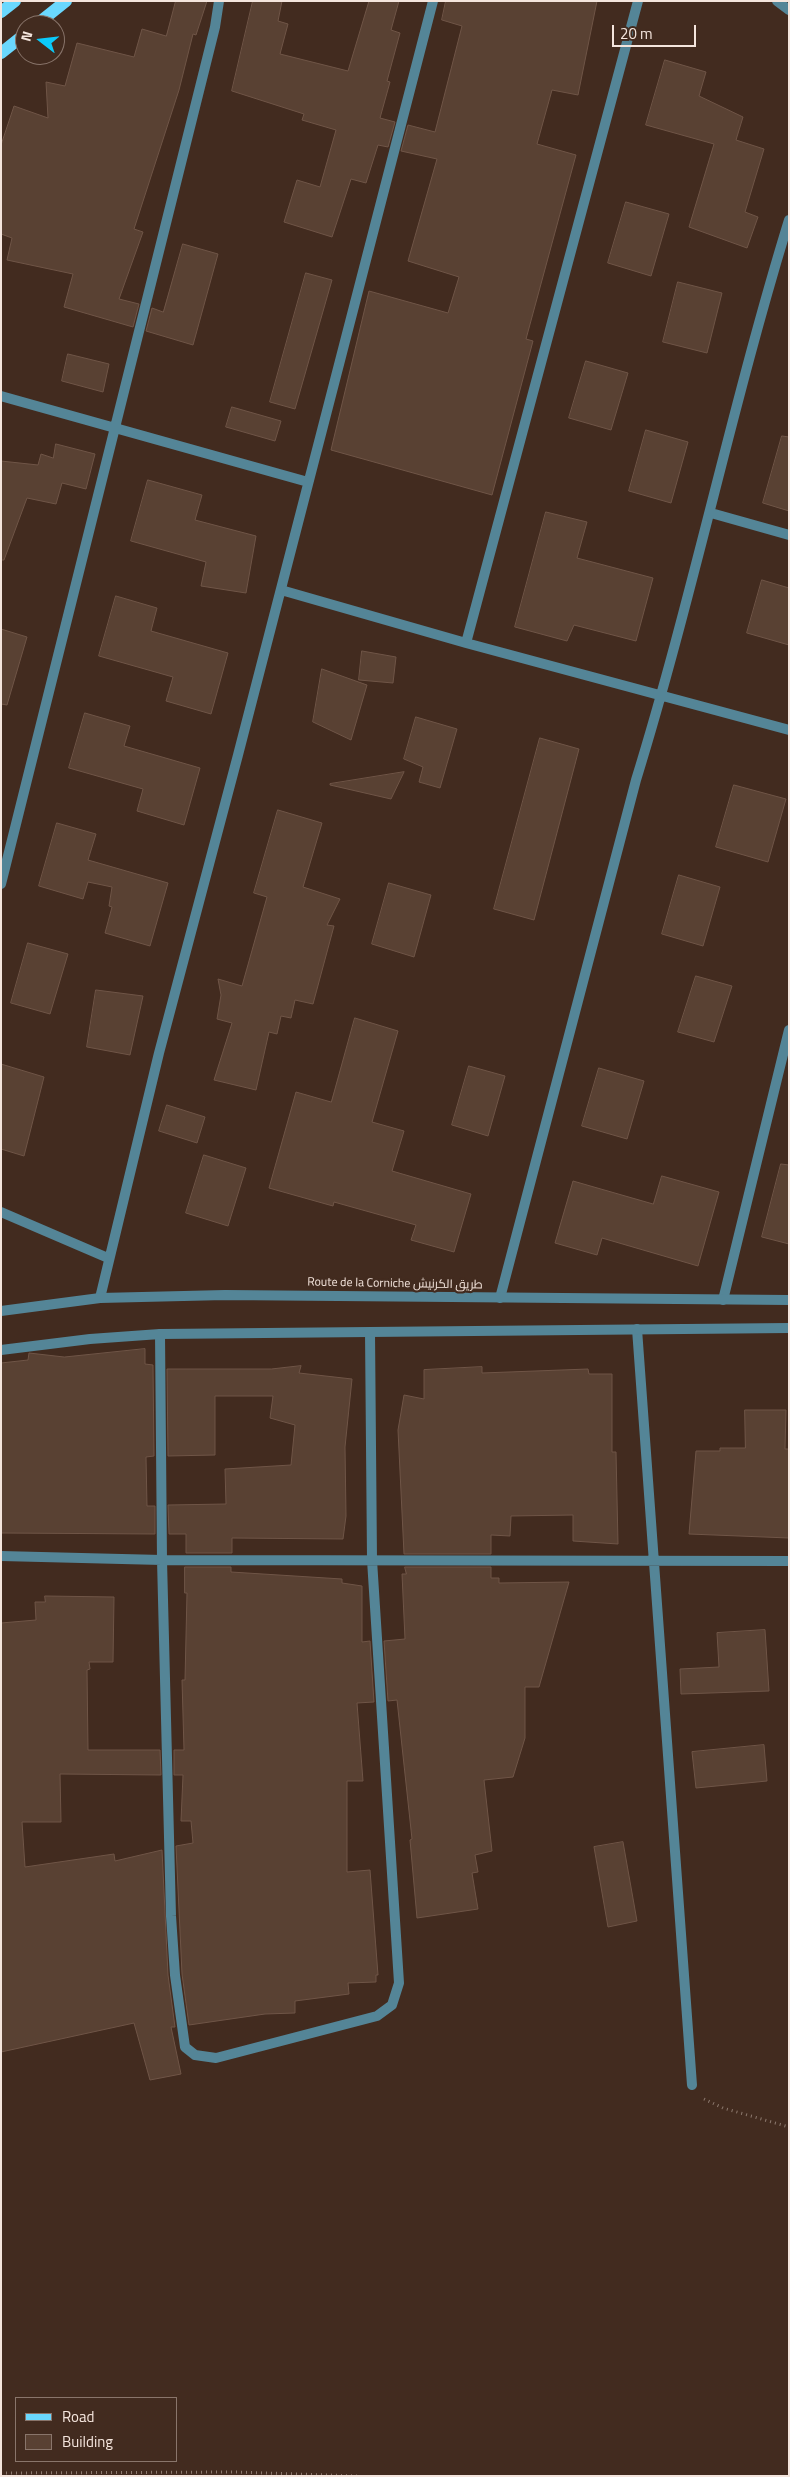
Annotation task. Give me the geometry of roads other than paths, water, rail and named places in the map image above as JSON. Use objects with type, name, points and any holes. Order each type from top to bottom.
[{"type":"main road","points":[[1,12],[15,1]]},
{"type":"main road","points":[[48,15],[66,1]]},
{"type":"main road","points":[[1,54],[15,42]]},
{"type":"street","points":[[1,884],[117,427],[213,36],[219,1]]},
{"type":"street","points":[[100,1298],[108,1258],[159,1053],[434,1]]},
{"type":"street","points":[[466,644],[638,1]]},
{"type":"street","points":[[777,1],[789,10]]},
{"type":"street","points":[[500,1298],[636,780],[662,697],[759,317],[789,220]]},
{"type":"street","points":[[1,396],[308,482]]},
{"type":"street","points":[[710,512],[789,535]]},
{"type":"street","points":[[281,590],[466,644],[789,730]]},
{"type":"street","points":[[723,1300],[789,1030]]},
{"type":"street","points":[[1,1212],[108,1258]]},
{"type":"street","name":"Route de la Corniche طريق الكرنيش","points":[[1,1311],[100,1298],[235,1295],[789,1300]]},
{"type":"street","points":[[1,1350],[90,1339],[160,1334],[789,1328]]},
{"type":"street","points":[[637,1329],[692,2085]]},
{"type":"street","points":[[160,1334],[162,1560],[171,1916],[175,1975],[185,2047],[195,2055],[216,2058],[377,2016],[392,2006],[399,1983],[372,1560],[370,1332]]},
{"type":"street","points":[[1,1556],[162,1560],[653,1563],[789,1561]]}]
